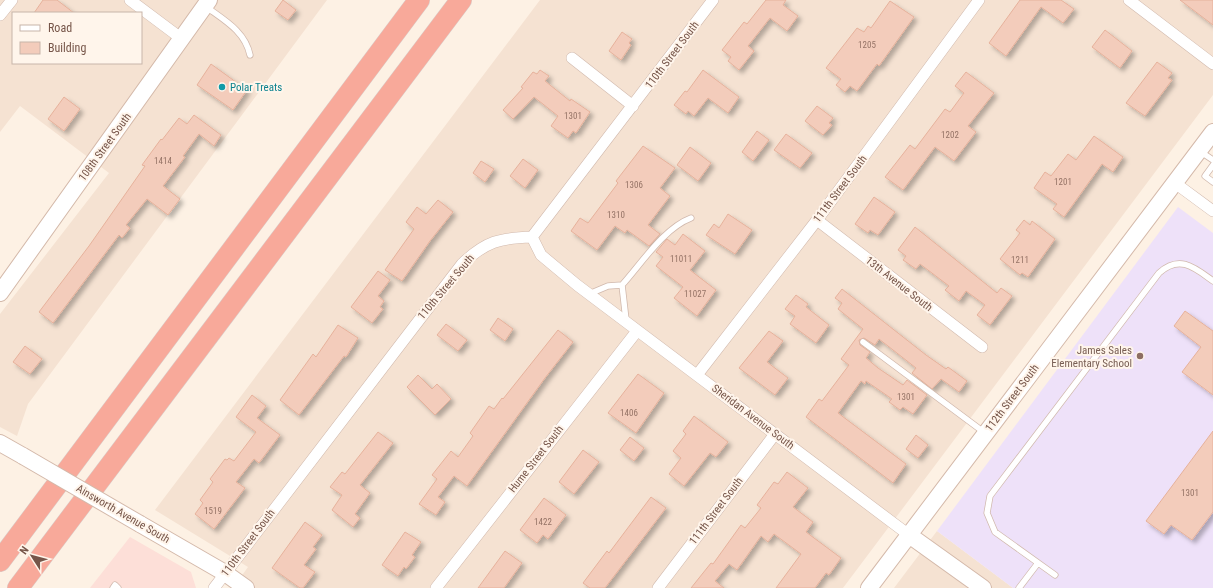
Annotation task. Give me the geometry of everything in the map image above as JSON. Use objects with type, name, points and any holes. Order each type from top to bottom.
[{"type":"highway","points":[[0,561],[418,0]]},
{"type":"highway","points":[[18,588],[461,0]]},
{"type":"street","points":[[0,16],[12,0]]},
{"type":"street","points":[[130,0],[182,39]]},
{"type":"street","name":"110th Street South","points":[[214,588],[462,264],[476,251],[493,241],[510,237],[532,237],[713,0]]},
{"type":"street","name":"111th Street South","points":[[697,375],[817,220],[979,0]]},
{"type":"street","points":[[1129,0],[1213,64]]},
{"type":"street","name":"108th Street South","points":[[0,293],[207,3]]},
{"type":"street","points":[[572,58],[633,106]]},
{"type":"street","name":"112th Street South","points":[[869,588],[1213,132]]},
{"type":"street","points":[[1175,183],[1212,207]]},
{"type":"street","name":"13th Avenue South","points":[[817,220],[982,347]]},
{"type":"street","name":"Sheridan Avenue South","points":[[532,237],[541,255],[626,323],[909,535],[983,588]]},
{"type":"street","name":"Hume Street South","points":[[436,588],[637,331]]},
{"type":"street","name":"111th Street South","points":[[658,588],[775,434]]},
{"type":"street","name":"Ainsworth Avenue South","points":[[0,443],[225,573],[246,588]]},
{"type":"lane","points":[[207,3],[239,32],[247,43],[250,55]]},
{"type":"lane","points":[[1199,150],[1213,160]]},
{"type":"lane","points":[[1213,165],[1205,176],[1213,182]]},
{"type":"lane","points":[[626,323],[622,286],[669,232],[680,222],[691,218]]},
{"type":"lane","points":[[1056,575],[995,532],[987,513],[990,496],[1159,273],[1171,265],[1185,264],[1192,266],[1213,281]]},
{"type":"lane","points":[[589,294],[608,286],[622,286]]},
{"type":"lane","points":[[863,342],[986,433]]},
{"type":"lane","points":[[1019,588],[1038,563]]},
{"type":"lane","points":[[113,588],[115,585],[118,588]]},
{"type":"shaded area","points":[[0,0],[327,0],[28,404],[17,436],[0,427],[0,314],[109,173],[20,106],[0,132]]},
{"type":"shaded area","points":[[540,0],[1213,0],[1213,95],[843,588],[233,588],[248,567],[155,510]]},
{"type":"shaded area","name":"James Sales Elementary School","points":[[1178,207],[1213,233],[1213,588],[1013,588],[937,531]]},
{"type":"shaded area","points":[[937,531],[1013,588],[894,588]]},
{"type":"shaded area","points":[[130,537],[191,572],[196,588],[90,588]]},
{"type":"building","points":[[43,0],[57,0],[73,12],[35,12]]},
{"type":"building","points":[[283,0],[296,10],[288,20],[275,11]]},
{"type":"building","points":[[766,0],[786,0],[783,5],[798,16],[787,31],[770,18],[748,46],[754,51],[739,70],[728,61],[731,57],[722,50],[744,22],[747,24]]},
{"type":"building","points":[[1020,0],[1061,0],[1074,9],[1063,23],[1041,7],[1006,56],[989,43]]},
{"type":"building","points":[[1180,0],[1213,0],[1213,25]]},
{"type":"building","points":[[890,1],[914,17],[879,66],[877,64],[857,91],[850,86],[845,92],[836,85],[841,79],[826,68],[857,28],[864,32],[868,26],[871,28]]},
{"type":"building","points":[[1105,30],[1132,51],[1120,68],[1092,47]]},
{"type":"building","points":[[622,32],[632,39],[629,43],[631,45],[621,60],[609,51]]},
{"type":"building","points":[[1157,62],[1172,73],[1168,78],[1172,80],[1145,116],[1126,103]]},
{"type":"building","name":"Polar Treats","points":[[211,64],[247,90],[233,110],[197,85]]},
{"type":"building","points":[[540,70],[549,76],[545,81],[570,101],[571,99],[590,112],[576,133],[573,131],[568,138],[551,126],[558,116],[534,97],[513,119],[503,110],[523,88],[521,87],[533,72],[537,74]]},
{"type":"building","points":[[703,70],[739,97],[728,113],[708,98],[694,116],[688,111],[686,114],[674,105],[685,91],[687,92]]},
{"type":"building","points":[[966,72],[994,93],[968,126],[976,132],[954,161],[935,147],[903,190],[885,177],[910,145],[915,149],[945,109],[950,112],[964,93],[955,86]]},
{"type":"building","points":[[64,97],[80,109],[64,131],[48,119]]},
{"type":"building","points":[[817,106],[833,118],[829,123],[832,125],[823,135],[805,121]]},
{"type":"building","points":[[194,115],[221,135],[214,146],[199,134],[183,156],[185,157],[163,186],[180,199],[168,215],[147,199],[126,225],[130,228],[122,238],[119,235],[53,323],[39,312],[89,246],[145,166],[142,165],[161,139],[162,140],[179,118],[187,124]]},
{"type":"building","points":[[757,131],[769,140],[753,161],[742,152]]},
{"type":"building","points":[[786,134],[812,153],[800,168],[774,150]]},
{"type":"building","points":[[1094,136],[1123,157],[1113,172],[1102,164],[1064,217],[1053,209],[1057,204],[1034,188],[1045,172],[1051,176],[1068,154],[1076,160]]},
{"type":"building","points":[[643,146],[675,168],[660,188],[670,196],[648,225],[660,234],[649,246],[627,230],[625,233],[615,226],[597,250],[571,231],[580,218],[588,223],[618,183],[616,181]]},
{"type":"building","points":[[690,147],[711,163],[698,181],[677,165]]},
{"type":"building","points":[[523,159],[538,170],[525,188],[510,176]]},
{"type":"building","points":[[481,161],[494,169],[485,182],[473,173]]},
{"type":"building","points":[[874,197],[895,212],[878,235],[870,230],[868,233],[855,224]]},
{"type":"building","points":[[438,200],[453,212],[430,241],[402,281],[385,270],[414,229],[406,222],[417,207],[426,214]]},
{"type":"building","points":[[728,214],[752,230],[735,254],[706,235],[714,224],[719,228]]},
{"type":"building","points":[[1024,220],[1030,225],[1032,221],[1055,239],[1028,277],[1022,273],[1020,275],[1000,259],[1020,233],[1016,230]]},
{"type":"building","points":[[915,227],[997,293],[1001,288],[1012,296],[990,325],[977,315],[985,305],[966,291],[959,301],[945,290],[949,286],[920,264],[916,269],[903,260],[906,256],[898,250]]},
{"type":"building","points":[[683,234],[705,251],[690,270],[716,290],[697,316],[674,298],[683,287],[656,266],[663,257],[656,252],[667,239],[675,245]]},
{"type":"building","points":[[378,271],[390,280],[378,296],[384,301],[380,307],[383,309],[372,323],[351,307]]},
{"type":"building","points":[[842,289],[926,355],[946,369],[948,367],[967,381],[959,392],[941,379],[932,389],[912,373],[916,368],[879,339],[875,345],[864,338],[859,340],[860,345],[870,352],[866,358],[878,368],[903,385],[907,380],[927,395],[913,414],[903,407],[900,410],[889,402],[892,399],[866,381],[865,384],[861,381],[838,413],[906,464],[893,483],[806,417],[819,399],[822,401],[849,365],[841,359],[863,329],[838,309],[842,303],[835,298]]},
{"type":"building","points":[[796,295],[808,304],[806,307],[829,325],[816,343],[790,324],[795,316],[785,309]]},
{"type":"building","points":[[1185,311],[1213,331],[1213,395],[1182,372],[1201,347],[1174,326]]},
{"type":"building","points":[[498,318],[513,329],[505,341],[490,330]]},
{"type":"building","points":[[446,324],[467,340],[458,351],[437,335]]},
{"type":"building","points":[[338,325],[358,338],[346,357],[344,356],[299,415],[280,400],[313,354],[316,357]]},
{"type":"building","points":[[558,330],[573,342],[545,378],[467,486],[454,476],[438,497],[445,502],[436,515],[419,504],[437,479],[432,475],[451,451],[458,457],[473,436],[470,433],[489,406],[494,409]]},
{"type":"building","points":[[769,331],[783,341],[767,362],[788,378],[775,395],[739,368]]},
{"type":"building","points":[[25,346],[42,359],[30,374],[13,362]]},
{"type":"building","points":[[638,374],[664,393],[636,433],[608,413]]},
{"type":"building","points":[[418,375],[432,389],[437,384],[451,399],[435,415],[407,387]]},
{"type":"building","points":[[252,395],[266,406],[257,418],[280,435],[259,463],[254,459],[236,482],[245,488],[214,529],[195,514],[203,503],[200,500],[213,482],[210,479],[225,459],[227,460],[229,458],[234,461],[256,432],[236,417]]},
{"type":"building","points":[[694,416],[728,442],[716,457],[710,453],[684,486],[669,474],[681,458],[673,451],[686,434],[683,431]]},
{"type":"building","points":[[1213,431],[1213,512],[1192,540],[1171,525],[1164,534],[1146,521]]},
{"type":"building","points":[[378,432],[393,443],[360,485],[370,493],[355,514],[360,518],[353,527],[332,510],[342,495],[330,487],[342,472],[345,474]]},
{"type":"building","points":[[916,435],[928,445],[918,458],[906,449]]},
{"type":"building","points":[[630,437],[644,448],[634,461],[620,450]]},
{"type":"building","points":[[583,450],[599,462],[574,494],[559,482]]},
{"type":"building","points":[[787,472],[808,488],[793,507],[813,522],[806,532],[841,558],[829,575],[826,573],[815,588],[776,588],[801,554],[774,534],[768,542],[761,536],[737,570],[729,564],[715,581],[724,588],[691,588],[711,563],[713,564],[741,525],[745,528],[761,508],[757,505],[774,482],[778,484]]},
{"type":"building","points":[[651,497],[666,508],[605,588],[590,588],[583,583],[607,551],[609,553]]},
{"type":"building","points":[[544,498],[566,515],[548,539],[543,535],[537,543],[520,530]]},
{"type":"building","points":[[305,522],[322,535],[313,547],[316,549],[304,565],[315,572],[303,588],[300,588],[272,568]]},
{"type":"building","points":[[405,532],[421,542],[412,555],[415,557],[406,569],[404,567],[398,576],[382,565]]},
{"type":"building","points":[[505,551],[522,563],[504,588],[478,588]]},
{"type":"place","name":"Polar Treats","points":[[222,87]]},
{"type":"place","name":"James Sales Elementary School","points":[[1140,356]]}]
